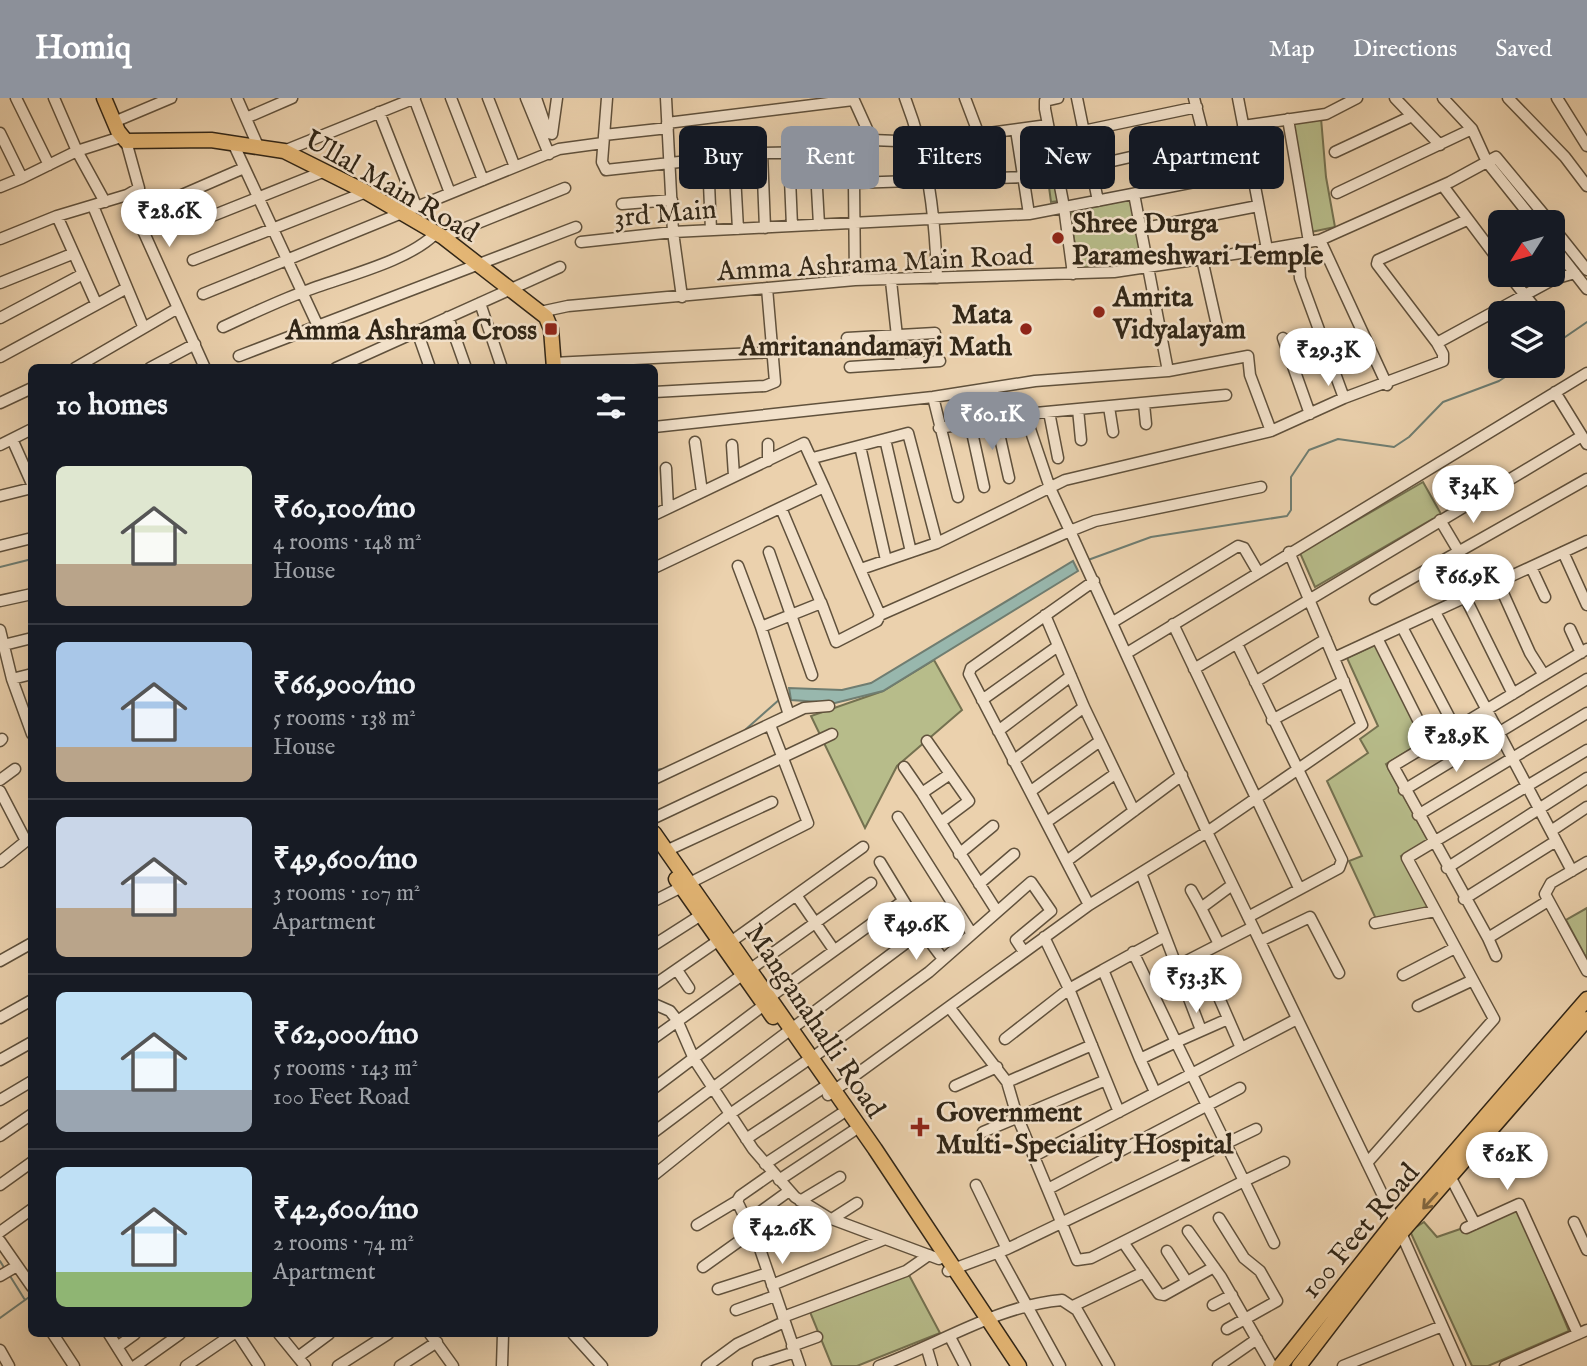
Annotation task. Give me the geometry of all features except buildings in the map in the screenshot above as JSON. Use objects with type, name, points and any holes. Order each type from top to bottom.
[{"type":"main road","points":[[104,98],[124,139]]},
{"type":"main road","name":"Ullal Main Road","points":[[124,139],[211,140],[284,151],[366,192],[440,235],[513,288],[540,312],[551,329],[551,364]]},
{"type":"main road","name":"Manganahalli Road","points":[[658,845],[944,1262]]},
{"type":"main road","name":"Manganahalli Road","points":[[685,883],[701,915],[726,941]]},
{"type":"main road","name":"100 Feet Road","points":[[1280,1366],[1587,999]]},
{"type":"main road","name":"100 Feet Road","points":[[1299,1366],[1398,1227],[1451,1178],[1587,1019]]},
{"type":"main road","name":"Manganahalli Road","points":[[829,1091],[841,1114],[1019,1366]]},
{"type":"main road","name":"Manganahalli Road","points":[[985,1320],[1009,1366]]},
{"type":"street","points":[[16,98],[49,164]]},
{"type":"street","points":[[54,98],[77,151],[105,202]]},
{"type":"street","points":[[114,122],[171,98]]},
{"type":"street","points":[[237,98],[258,146]]},
{"type":"street","points":[[246,118],[292,98]]},
{"type":"street","points":[[284,151],[379,112],[390,103],[414,98],[450,193]]},
{"type":"street","points":[[452,98],[483,180]]},
{"type":"street","points":[[488,98],[515,167]]},
{"type":"street","points":[[526,98],[554,152]]},
{"type":"street","points":[[536,98],[548,132],[552,134],[557,98]]},
{"type":"street","points":[[554,152],[563,98]]},
{"type":"street","points":[[607,98],[603,139],[603,166],[606,170],[679,162]]},
{"type":"street","points":[[666,98],[673,232],[682,297]]},
{"type":"street","points":[[905,98],[916,126]]},
{"type":"street","points":[[965,98],[976,126]]},
{"type":"street","points":[[1058,98],[1045,101],[1045,109],[1064,207],[1073,274]]},
{"type":"street","points":[[1077,98],[1082,126]]},
{"type":"street","points":[[1238,98],[1243,126],[1326,114],[1357,98]]},
{"type":"street","points":[[1395,98],[1440,145]]},
{"type":"street","points":[[1443,98],[1472,129],[1479,145],[1538,210]]},
{"type":"street","points":[[1508,98],[1542,136],[1555,145],[1587,186]]},
{"type":"street","points":[[203,294],[515,167],[554,152],[603,139],[667,126],[853,99],[866,126]]},
{"type":"street","points":[[1561,99],[1582,125],[1587,146]]},
{"type":"street","points":[[1102,126],[1196,102],[1202,126]]},
{"type":"street","points":[[379,112],[416,206]]},
{"type":"street","points":[[1335,152],[1412,116]]},
{"type":"street","points":[[1288,119],[1309,242],[1300,278],[1344,398]]},
{"type":"street","points":[[1006,131],[1048,125]]},
{"type":"street","points":[[1337,193],[1472,129]]},
{"type":"street","points":[[1016,130],[1020,161]]},
{"type":"street","points":[[0,133],[22,178]]},
{"type":"street","points":[[0,187],[77,151],[124,139],[139,188],[127,195],[1,236]]},
{"type":"street","points":[[233,143],[317,324]]},
{"type":"street","points":[[1492,160],[1527,210]]},
{"type":"street","name":"Amma Ashrama Main Road","points":[[540,312],[855,280],[1073,274],[1147,267],[1267,249],[1309,242],[1443,186],[1492,160]]},
{"type":"street","points":[[168,201],[244,168]]},
{"type":"street","points":[[187,226],[325,171]]},
{"type":"street","points":[[1443,186],[1488,247]]},
{"type":"street","points":[[223,327],[301,292],[389,260],[440,235],[565,188]]},
{"type":"street","points":[[709,189],[711,230]]},
{"type":"street","points":[[736,189],[738,229]]},
{"type":"street","points":[[763,189],[765,228]]},
{"type":"street","points":[[790,189],[792,226]]},
{"type":"street","points":[[817,189],[819,225]]},
{"type":"street","points":[[854,189],[855,280]]},
{"type":"street","points":[[930,189],[935,219],[936,278]]},
{"type":"street","points":[[1024,189],[1029,214]]},
{"type":"street","points":[[1096,189],[1098,201]]},
{"type":"street","name":"3rd Main","points":[[581,242],[673,232],[1029,214],[1158,189]]},
{"type":"street","points":[[1255,189],[1267,249]]},
{"type":"street","points":[[193,260],[366,192]]},
{"type":"street","points":[[1134,194],[1168,371]]},
{"type":"street","points":[[127,195],[203,364]]},
{"type":"street","points":[[622,204],[672,200]]},
{"type":"street","points":[[93,206],[125,289],[143,326]]},
{"type":"street","points":[[1140,229],[1258,206]]},
{"type":"street","points":[[57,216],[96,303]]},
{"type":"street","points":[[861,569],[937,543],[1049,488],[1082,475],[1271,431],[1344,398],[1387,385],[1443,361],[1443,354],[1437,344],[1377,264],[1378,260],[1466,220]]},
{"type":"street","points":[[239,356],[576,227]]},
{"type":"street","points":[[1309,242],[1329,254],[1387,385]]},
{"type":"street","points":[[1565,244],[1583,269],[1587,289]]},
{"type":"street","points":[[0,283],[72,254]]},
{"type":"street","points":[[1565,254],[1583,269]]},
{"type":"street","points":[[1202,259],[1217,330]]},
{"type":"street","points":[[345,364],[560,267]]},
{"type":"street","points":[[1437,344],[1525,295],[1583,269]]},
{"type":"street","points":[[0,318],[83,274]]},
{"type":"street","points":[[891,281],[900,364]]},
{"type":"street","points":[[1519,287],[1530,301]]},
{"type":"street","points":[[658,392],[765,386],[775,382],[767,288]]},
{"type":"street","points":[[0,357],[125,289]]},
{"type":"street","points":[[480,303],[501,364]]},
{"type":"street","points":[[83,364],[143,326],[178,308]]},
{"type":"street","points":[[448,317],[465,364]]},
{"type":"street","points":[[416,331],[428,364]]},
{"type":"street","points":[[847,338],[935,333]]},
{"type":"street","points":[[1283,338],[1310,414]]},
{"type":"street","points":[[158,364],[195,344]]},
{"type":"street","points":[[583,364],[774,352]]},
{"type":"street","points":[[658,427],[933,397],[1035,381],[1168,371],[1248,356],[1250,375],[1271,431]]},
{"type":"street","points":[[850,367],[940,361]]},
{"type":"street","points":[[1127,653],[1587,373]]},
{"type":"street","points":[[0,403],[28,390]]},
{"type":"street","points":[[1194,669],[1308,597],[1585,440],[1555,392]]},
{"type":"street","points":[[939,428],[1026,414],[1226,395]]},
{"type":"street","points":[[933,397],[958,497]]},
{"type":"street","points":[[1144,404],[1146,424]]},
{"type":"street","points":[[1109,407],[1113,432]]},
{"type":"street","points":[[1078,409],[1081,440]]},
{"type":"street","points":[[1049,412],[1058,458]]},
{"type":"street","points":[[1026,414],[1049,488],[1250,922],[1398,1227],[1460,1366]]},
{"type":"street","points":[[996,420],[1009,478]]},
{"type":"street","points":[[970,423],[984,487]]},
{"type":"street","points":[[0,445],[28,431]]},
{"type":"street","points":[[813,458],[908,433],[937,543]]},
{"type":"street","points":[[12,439],[28,477]]},
{"type":"street","points":[[885,439],[911,552]]},
{"type":"street","points":[[695,442],[702,492]]},
{"type":"street","points":[[658,513],[804,443],[813,458],[880,615]]},
{"type":"street","points":[[768,444],[768,461]]},
{"type":"street","points":[[732,445],[734,476]]},
{"type":"street","points":[[860,446],[886,560]]},
{"type":"street","points":[[666,468],[668,508]]},
{"type":"street","points":[[1375,599],[1587,479]]},
{"type":"street","points":[[0,496],[28,487]]},
{"type":"street","points":[[658,566],[824,487]]},
{"type":"street","points":[[781,508],[836,642],[877,621],[880,615],[1095,521],[1261,487]]},
{"type":"street","points":[[1440,520],[1459,552]]},
{"type":"street","points":[[0,546],[28,539]]},
{"type":"street","points":[[1334,658],[1587,541]]},
{"type":"street","points":[[1113,622],[1237,547],[1244,548],[1258,572]]},
{"type":"street","points":[[769,552],[794,616],[812,675]]},
{"type":"street","points":[[746,1139],[829,1091],[1089,905],[1208,832],[1362,724],[1289,552]]},
{"type":"street","points":[[1563,552],[1587,605]]},
{"type":"street","points":[[738,566],[789,715]]},
{"type":"street","points":[[1531,567],[1545,597]]},
{"type":"street","points":[[1089,905],[1048,821],[970,678],[971,668],[1045,615],[1092,577]]},
{"type":"street","points":[[1498,582],[1530,653],[1544,675]]},
{"type":"street","points":[[0,601],[28,595]]},
{"type":"street","points":[[1465,597],[1513,694]]},
{"type":"street","points":[[761,627],[821,603]]},
{"type":"street","points":[[1434,612],[1572,871]]},
{"type":"street","points":[[1045,615],[1084,707],[1134,811]]},
{"type":"street","points":[[1173,624],[1299,888]]},
{"type":"street","points":[[1402,626],[1455,728]]},
{"type":"street","points":[[1496,956],[1404,790],[1394,771],[1394,764],[1584,651],[1570,629]]},
{"type":"street","points":[[0,630],[12,679],[28,718]]},
{"type":"street","points":[[1377,638],[1429,742]]},
{"type":"street","points":[[2,646],[28,639]]},
{"type":"street","points":[[1255,682],[1326,639]]},
{"type":"street","points":[[1177,966],[1219,944],[1299,888],[1339,868],[1342,860],[1237,644]]},
{"type":"street","points":[[982,700],[1058,646]]},
{"type":"street","points":[[12,679],[28,675]]},
{"type":"street","points":[[998,731],[1071,676]]},
{"type":"street","points":[[1272,720],[1343,681]]},
{"type":"street","points":[[1404,790],[1586,682]]},
{"type":"street","points":[[658,777],[804,708],[829,706]]},
{"type":"street","points":[[1013,761],[1084,707]]},
{"type":"street","points":[[1418,815],[1587,713]]},
{"type":"street","points":[[658,899],[808,823],[770,725]]},
{"type":"street","points":[[658,816],[783,760],[832,734]]},
{"type":"street","points":[[928,741],[969,804],[941,822]]},
{"type":"street","points":[[1031,790],[1100,741]]},
{"type":"street","points":[[1367,1163],[1494,1019],[1407,862],[1408,857],[1587,750]]},
{"type":"street","points":[[904,767],[996,910]]},
{"type":"street","points":[[0,780],[15,769]]},
{"type":"street","points":[[922,793],[950,774]]},
{"type":"street","points":[[1048,821],[1115,774]]},
{"type":"street","points":[[1068,860],[1182,775]]},
{"type":"street","points":[[1447,867],[1540,811],[1587,778]]},
{"type":"street","points":[[0,792],[26,841],[0,862]]},
{"type":"street","points":[[658,845],[772,802]]},
{"type":"street","points":[[1464,898],[1553,836],[1587,807]]},
{"type":"street","points":[[0,820],[11,813]]},
{"type":"street","points":[[898,817],[972,934]]},
{"type":"street","points":[[959,854],[993,826]]},
{"type":"street","points":[[658,982],[796,895],[863,847]]},
{"type":"street","points":[[979,884],[1014,854]]},
{"type":"street","points":[[880,862],[922,931],[943,959]]},
{"type":"street","points":[[1587,862],[1545,889],[1548,901],[1587,971]]},
{"type":"street","points":[[1142,873],[1201,1030]]},
{"type":"street","points":[[658,1172],[730,1114],[808,1060],[943,959],[1031,882],[1051,911],[1016,940],[1024,952]]},
{"type":"street","points":[[658,1035],[871,883]]},
{"type":"street","points":[[1200,908],[1233,885]]},
{"type":"street","points":[[1191,890],[1219,944]]},
{"type":"street","points":[[796,895],[834,950]]},
{"type":"street","points":[[658,1085],[834,950],[903,901]]},
{"type":"street","points":[[1488,938],[1548,901]]},
{"type":"street","points":[[1375,923],[1435,911]]},
{"type":"street","points":[[658,942],[701,915]]},
{"type":"street","points":[[1259,941],[1310,917],[1339,973]]},
{"type":"street","points":[[658,1129],[922,931]]},
{"type":"street","points":[[1004,1039],[1069,989],[1165,936]]},
{"type":"street","points":[[1044,937],[1069,989],[1119,1112]]},
{"type":"street","points":[[0,961],[28,945]]},
{"type":"street","points":[[1403,975],[1455,948]]},
{"type":"street","points":[[1133,952],[1274,1243]]},
{"type":"street","points":[[677,970],[689,988]]},
{"type":"street","points":[[1103,970],[1155,1091]]},
{"type":"street","points":[[1207,970],[1241,1048]]},
{"type":"street","points":[[1418,1006],[1473,980]]},
{"type":"street","points":[[0,1018],[28,1002]]},
{"type":"street","points":[[658,1006],[670,1011],[677,1020],[694,1059],[746,1139],[789,1191],[832,1219],[944,1262]]},
{"type":"street","points":[[949,1007],[1007,1082],[1017,1116],[1077,1260],[1091,1258],[1284,1161]]},
{"type":"street","points":[[1140,1059],[1228,1019]]},
{"type":"street","points":[[1034,1156],[1297,1019]]},
{"type":"street","points":[[0,1060],[28,1044]]},
{"type":"street","points":[[1007,1082],[1092,1045]]},
{"type":"street","points":[[955,1086],[997,1067]]},
{"type":"street","points":[[983,1132],[1106,1080]]},
{"type":"street","points":[[0,1100],[28,1083]]},
{"type":"street","points":[[1048,1189],[1240,1088]]},
{"type":"street","points":[[697,1225],[737,1201],[841,1114]]},
{"type":"street","points":[[0,1136],[28,1117]]},
{"type":"street","points":[[707,1366],[737,1344],[783,1320],[906,1271],[1003,1251],[1256,1129]]},
{"type":"street","points":[[772,1172],[853,1131]]},
{"type":"street","points":[[1489,1134],[1506,1163]]},
{"type":"street","points":[[0,1185],[28,1165]]},
{"type":"street","points":[[800,1200],[840,1177]]},
{"type":"street","points":[[1451,1178],[1470,1226],[1519,1204],[1582,1332],[1504,1366]]},
{"type":"street","points":[[976,1185],[1028,1305],[1060,1366]]},
{"type":"street","points":[[760,1212],[789,1191]]},
{"type":"street","points":[[737,1201],[752,1231],[800,1366]]},
{"type":"street","points":[[832,1219],[857,1203]]},
{"type":"street","points":[[0,1232],[28,1212]]},
{"type":"street","points":[[1219,1218],[1244,1258],[1260,1271],[1277,1301],[1227,1329]]},
{"type":"street","points":[[1574,1222],[1587,1250]]},
{"type":"street","points":[[703,1267],[752,1231]]},
{"type":"street","points":[[1188,1231],[1232,1295],[1272,1366]]},
{"type":"street","points":[[736,1310],[885,1239]]},
{"type":"street","points":[[0,1241],[28,1281]]},
{"type":"street","points":[[1123,1242],[1159,1294],[1164,1295],[1214,1267]]},
{"type":"street","points":[[1167,1251],[1187,1282]]},
{"type":"street","points":[[0,1276],[18,1266]]},
{"type":"street","points":[[1073,1306],[1144,1272]]},
{"type":"street","points":[[718,1289],[768,1273]]},
{"type":"street","points":[[1213,1305],[1232,1295]]},
{"type":"street","points":[[880,1366],[927,1349],[985,1320],[1028,1305],[1062,1300],[1073,1306],[1109,1366]]},
{"type":"street","points":[[1343,1366],[1442,1326]]},
{"type":"street","points":[[55,1337],[74,1366]]},
{"type":"street","points":[[111,1337],[129,1366]]},
{"type":"street","points":[[117,1347],[131,1337]]},
{"type":"street","points":[[135,1366],[176,1337]]},
{"type":"street","points":[[186,1366],[231,1337]]},
{"type":"street","points":[[238,1337],[256,1362],[244,1366]]},
{"type":"street","points":[[283,1337],[302,1362],[326,1337]]},
{"type":"street","points":[[338,1366],[383,1337]]},
{"type":"street","points":[[502,1366],[503,1337]]},
{"type":"street","points":[[576,1337],[602,1366]]},
{"type":"street","points":[[758,1364],[817,1337]]},
{"type":"street","points":[[950,1337],[965,1366]]},
{"type":"street","points":[[400,1366],[434,1338],[453,1366]]},
{"type":"street","points":[[1218,1366],[1257,1339]]},
{"type":"street","points":[[927,1349],[932,1366]]},
{"type":"street","points":[[0,1350],[9,1366]]},
{"type":"green space","points":[[1321,118],[1326,177],[1335,227],[1311,232],[1292,123]]},
{"type":"green space","points":[[1049,189],[1057,189],[1059,201],[1051,202]]},
{"type":"green space","points":[[1132,199],[1142,265],[1080,271],[1069,212]]},
{"type":"green space","points":[[1423,482],[1441,514],[1315,587],[1300,553]]},
{"type":"green space","points":[[1375,645],[1425,740],[1386,764],[1428,840],[1401,856],[1431,909],[1376,919],[1349,861],[1362,856],[1327,781],[1368,753],[1360,739],[1378,726],[1347,658]]},
{"type":"green space","points":[[934,660],[962,710],[897,766],[865,828],[811,716],[883,691]]},
{"type":"green space","points":[[1587,908],[1587,959],[1566,920]]},
{"type":"green space","points":[[1518,1209],[1569,1331],[1488,1366],[1472,1366],[1410,1231],[1424,1222],[1437,1237]]},
{"type":"green space","points":[[909,1275],[940,1333],[857,1366],[832,1366],[810,1312]]},
{"type":"water","points":[[1073,561],[1078,571],[883,691],[835,703],[791,700],[789,688],[842,690],[871,683]]},
{"type":"waterway","points":[[1565,337],[1587,322]]},
{"type":"waterway","points":[[1088,560],[1151,537],[1287,516],[1291,510],[1291,477],[1309,450],[1338,439],[1394,447],[1409,437],[1443,402],[1504,378]]},
{"type":"waterway","points":[[0,567],[28,560]]},
{"type":"waterway","points":[[745,730],[780,699]]},
{"type":"waterway","points":[[658,770],[664,769]]},
{"type":"waterway","points":[[0,1261],[5,1269]]},
{"type":"waterway","points":[[10,1276],[25,1300]]},
{"type":"waterway","points":[[0,1318],[28,1298]]},
{"type":"place","name":"Shree Durga Parameshwari Temple","points":[[1058,238]]},
{"type":"place","name":"Amrita Vidyalayam","points":[[1099,312]]},
{"type":"place","name":"Amma Ashrama Cross","points":[[551,329]]},
{"type":"place","name":"Mata Amritanandamayi Math","points":[[1026,329]]},
{"type":"place","name":"Government Multi-Speciality Hospital","points":[[920,1127]]}]
